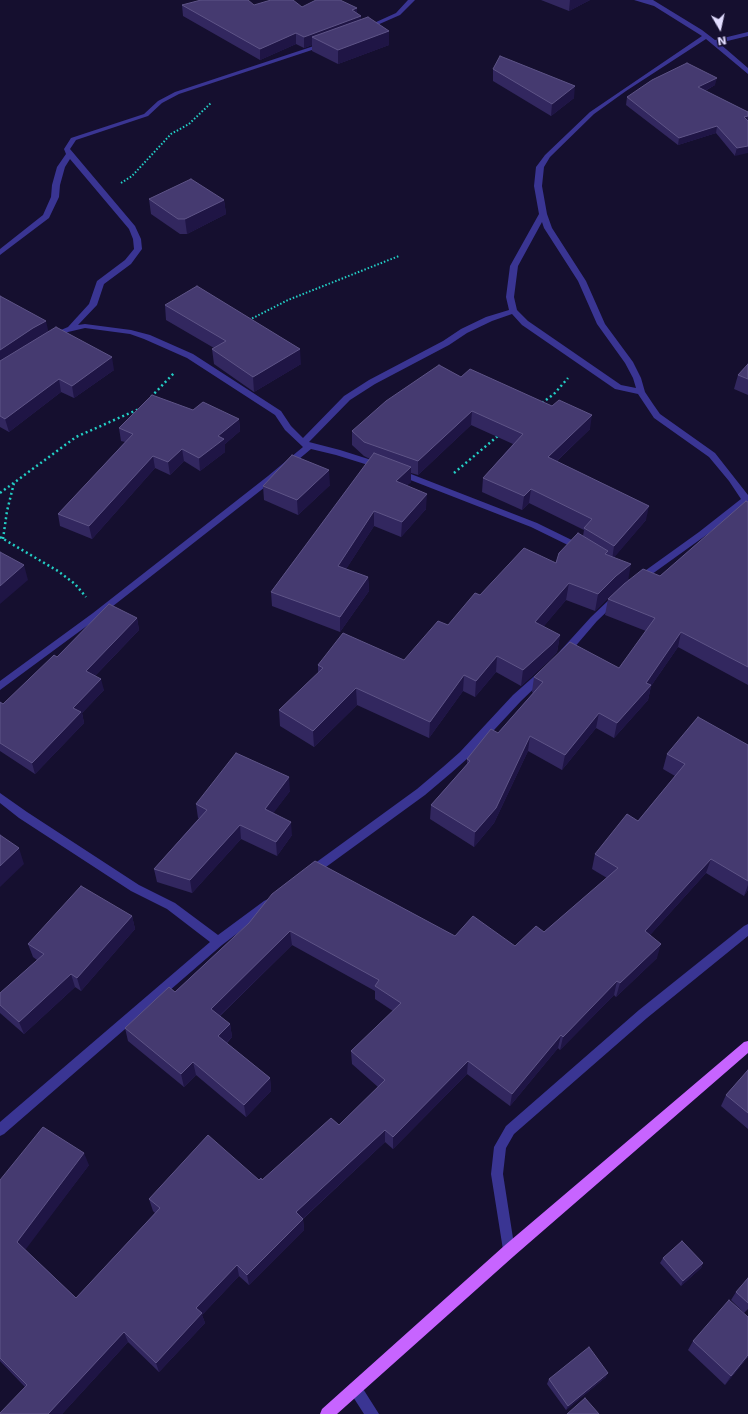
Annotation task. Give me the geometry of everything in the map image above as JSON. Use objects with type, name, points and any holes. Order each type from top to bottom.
[{"type":"main road","points":[[327,1414],[509,1251],[748,1046]]},
{"type":"street","points":[[358,31],[398,14],[412,0]]},
{"type":"street","points":[[637,0],[657,5]]},
{"type":"street","points":[[649,0],[706,36],[726,51],[748,72]]},
{"type":"street","points":[[714,42],[748,34]]},
{"type":"street","points":[[559,658],[594,619],[625,590],[634,578],[702,534],[747,499],[712,455],[657,416],[641,392],[638,378],[629,362],[600,324],[582,282],[548,228],[543,214],[538,186],[540,167],[547,156],[592,112],[706,36]]},
{"type":"street","points":[[71,328],[93,305],[100,283],[133,258],[138,249],[137,239],[132,228],[101,193],[67,149],[73,139],[140,117],[149,112],[165,99],[211,81],[329,42]]},
{"type":"street","points":[[0,253],[46,216],[55,197],[56,185],[61,167],[70,154]]},
{"type":"street","points":[[543,214],[514,266],[510,296],[513,311],[525,323],[618,387],[641,392]]},
{"type":"street","points":[[0,686],[96,615],[270,478],[306,445],[347,398],[372,382],[446,343],[464,331],[513,311]]},
{"type":"street","points":[[45,341],[71,328],[85,326],[131,332],[167,345],[190,356],[278,413],[288,428],[306,445],[363,459],[534,525],[590,553]]},
{"type":"street","points":[[305,876],[421,792],[447,770],[464,755],[517,698],[548,669]]},
{"type":"street","points":[[0,797],[23,814],[135,888],[171,906],[218,942]]},
{"type":"street","points":[[0,1130],[218,942],[274,899]]},
{"type":"street","points":[[509,1251],[497,1174],[500,1147],[510,1130],[643,1014],[748,929]]},
{"type":"street","points":[[355,1389],[372,1414]]},
{"type":"path","points":[[101,193],[132,176],[171,134],[189,124],[213,101],[216,92],[211,81]]},
{"type":"path","points":[[243,323],[288,300],[399,256]]},
{"type":"path","points":[[150,398],[190,356]]},
{"type":"path","points":[[539,406],[554,394],[572,373],[584,363]]},
{"type":"path","points":[[0,493],[40,462],[76,437],[140,408]]},
{"type":"path","points":[[441,489],[456,471],[500,435]]},
{"type":"path","points":[[14,483],[1,538],[58,571],[84,594],[96,615]]},
{"type":"building","points":[[201,0],[248,0],[254,5],[271,0],[293,0],[302,7],[316,0],[340,0],[357,8],[352,10],[361,16],[304,37],[296,33],[260,49],[182,5]]},
{"type":"building","points":[[368,17],[389,31],[338,50],[312,37]]},
{"type":"building","points":[[500,56],[575,86],[552,104],[493,69]]},
{"type":"building","points":[[687,63],[717,78],[698,87],[748,112],[748,116],[744,117],[748,121],[748,146],[737,148],[717,126],[679,138],[627,97],[652,80]]},
{"type":"building","points":[[191,179],[224,200],[185,219],[178,219],[149,199]]},
{"type":"building","points":[[197,286],[300,349],[253,377],[212,349],[226,341],[165,305]]},
{"type":"building","points":[[0,296],[46,321],[0,350]]},
{"type":"building","points":[[56,327],[112,357],[72,386],[59,379],[5,419],[0,416],[0,361]]},
{"type":"building","points":[[748,364],[748,379],[738,375]]},
{"type":"building","points":[[439,365],[461,377],[470,369],[552,406],[559,400],[592,415],[548,457],[649,506],[614,546],[584,528],[592,519],[531,489],[524,496],[483,478],[523,434],[472,411],[418,461],[364,442],[352,431],[386,401]]},
{"type":"building","points":[[152,395],[193,410],[203,402],[239,419],[218,436],[224,439],[199,458],[182,449],[168,462],[153,456],[89,526],[58,514],[133,434],[119,428]]},
{"type":"building","points":[[374,453],[411,467],[396,481],[427,494],[402,522],[374,511],[338,566],[368,577],[340,617],[271,592]]},
{"type":"building","points":[[292,455],[329,470],[297,500],[263,486]]},
{"type":"building","points":[[746,501],[748,502],[748,667],[681,632],[646,683],[651,685],[617,723],[599,713],[565,755],[530,736],[496,808],[475,832],[431,805],[470,761],[467,759],[491,729],[498,733],[543,682],[534,677],[570,642],[619,668],[655,618],[608,599],[643,569],[660,576]]},
{"type":"building","points":[[578,533],[608,551],[605,554],[631,564],[616,576],[598,594],[569,583],[535,622],[560,635],[523,670],[497,656],[476,681],[464,675],[430,722],[356,688],[313,731],[279,710],[323,668],[318,665],[343,633],[404,660],[438,621],[448,625],[475,593],[480,595],[524,548],[556,563],[559,553]]},
{"type":"building","points":[[0,552],[24,565],[0,586]]},
{"type":"building","points":[[109,604],[137,618],[86,671],[101,679],[73,708],[81,712],[32,763],[0,743],[0,702],[3,704],[54,655],[57,657]]},
{"type":"building","points":[[698,717],[748,745],[748,881],[711,859],[645,931],[661,944],[620,983],[617,981],[563,1037],[561,1035],[512,1094],[468,1061],[393,1137],[385,1130],[296,1212],[303,1219],[247,1275],[237,1265],[196,1308],[202,1313],[156,1363],[124,1332],[48,1414],[0,1414],[27,1385],[0,1358],[0,1180],[43,1127],[84,1153],[17,1242],[76,1298],[160,1208],[149,1199],[208,1135],[259,1180],[261,1178],[262,1180],[331,1118],[339,1125],[385,1080],[351,1051],[401,1003],[375,986],[379,980],[290,931],[211,1009],[230,1024],[218,1036],[270,1078],[244,1105],[193,1062],[181,1074],[125,1028],[169,987],[175,992],[249,923],[272,894],[315,861],[455,936],[473,916],[515,946],[536,926],[544,932],[618,868],[595,854],[627,814],[638,821],[685,764],[667,754]]},
{"type":"building","points":[[236,753],[289,777],[265,809],[291,822],[276,842],[240,825],[190,880],[154,869],[207,810],[196,804]]},
{"type":"building","points":[[0,835],[19,848],[0,866]]},
{"type":"building","points":[[81,886],[132,916],[77,978],[71,974],[19,1022],[0,1005],[0,993],[44,954],[28,944]]},
{"type":"building","points":[[748,1070],[748,1113],[726,1095]]},
{"type":"building","points":[[682,1241],[703,1263],[683,1281],[663,1258]]},
{"type":"building","points":[[748,1278],[748,1303],[736,1292]]},
{"type":"building","points":[[729,1300],[748,1317],[748,1355],[731,1376],[693,1341]]},
{"type":"building","points":[[589,1347],[608,1373],[568,1406],[549,1379]]},
{"type":"building","points":[[585,1398],[599,1414],[567,1414]]}]
